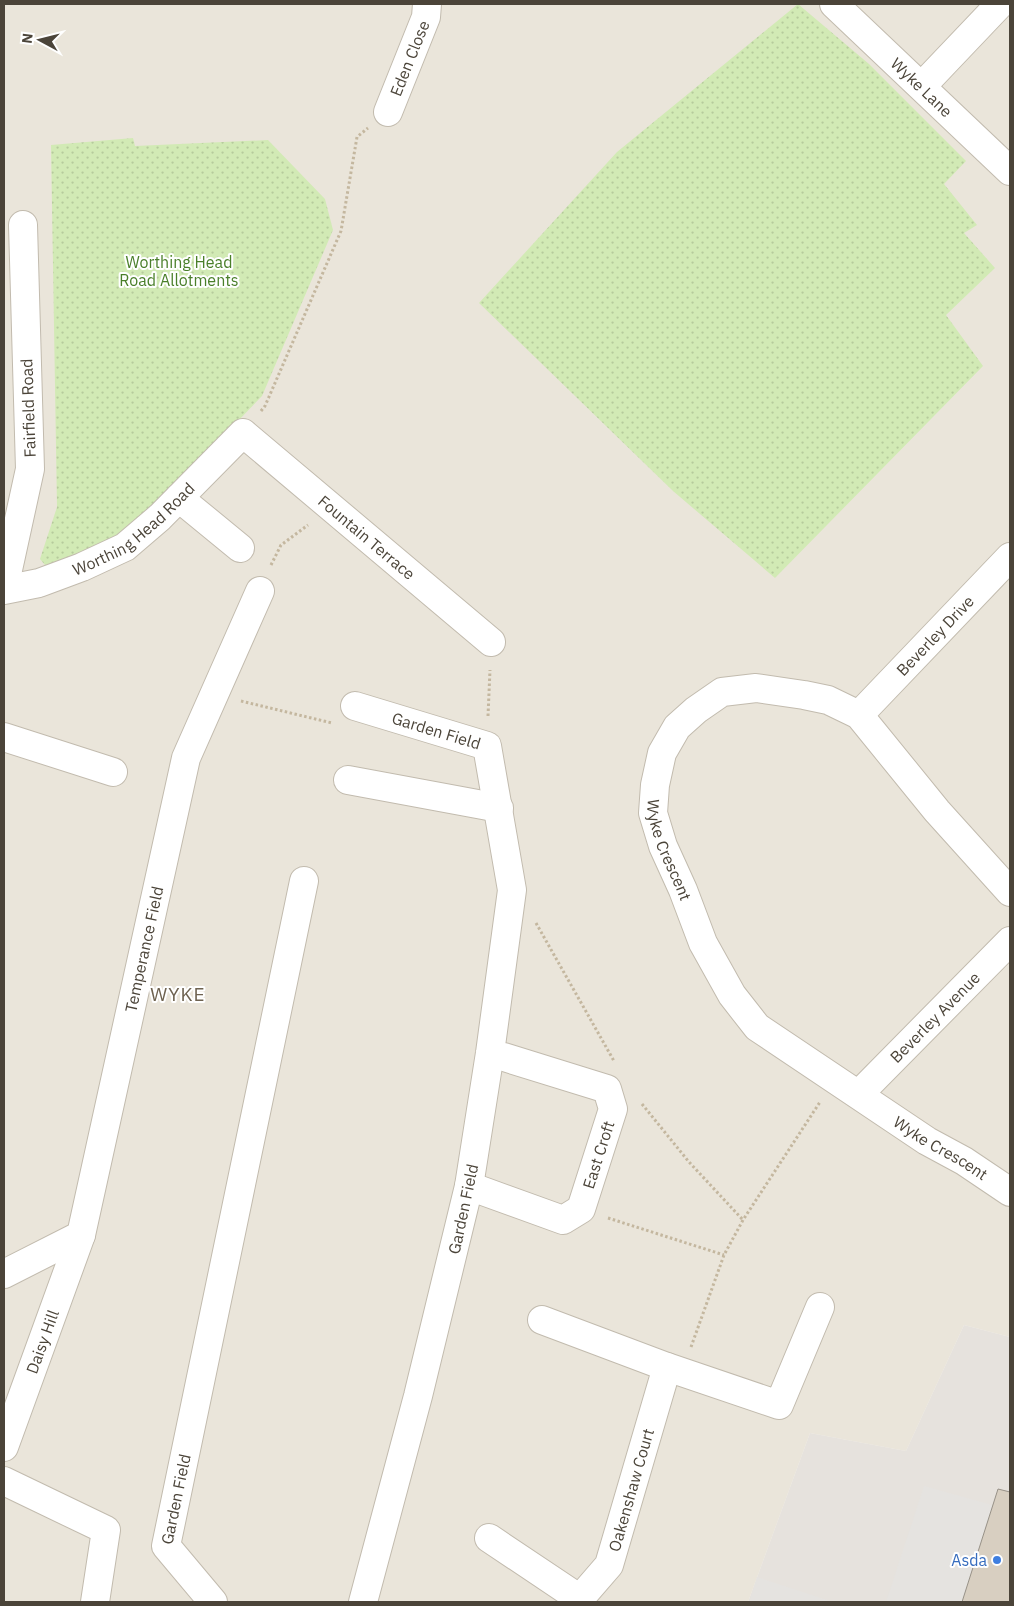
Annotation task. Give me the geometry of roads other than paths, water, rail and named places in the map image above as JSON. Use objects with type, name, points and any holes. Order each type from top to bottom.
[{"type":"street","name":"Eden Close","points":[[388,112],[426,18],[426,4]]},
{"type":"street","name":"Wyke Lane","points":[[834,4],[1010,171]]},
{"type":"street","points":[[922,86],[1000,4]]},
{"type":"street","name":"Fairfield Road","points":[[4,589],[30,469],[23,225]]},
{"type":"street","name":"Worthing Head Road","points":[[4,589],[48,580],[125,547],[160,517],[243,433]]},
{"type":"street","name":"Fountain Terrace","points":[[243,433],[491,642]]},
{"type":"street","points":[[179,498],[240,548]]},
{"type":"street","name":"Beverley Drive","points":[[859,715],[1010,557]]},
{"type":"street","name":"Temperance Field","points":[[81,1235],[186,758],[260,591]]},
{"type":"street","name":"Wyke Crescent","points":[[1010,892],[937,811],[859,715],[828,700],[756,688],[722,692],[696,710],[677,727],[662,753],[655,785],[653,813],[663,846],[683,890],[703,943],[732,995],[757,1027],[927,1141],[964,1161],[1010,1192]]},
{"type":"street","name":"Garden Field","points":[[355,706],[487,746],[512,890],[490,1053],[469,1186],[418,1396],[363,1602]]},
{"type":"street","points":[[4,737],[113,772]]},
{"type":"street","points":[[348,780],[499,808]]},
{"type":"street","name":"Garden Field","points":[[213,1602],[166,1546],[304,881]]},
{"type":"street","name":"Beverley Avenue","points":[[859,1094],[1010,940]]},
{"type":"street","name":"East Croft","points":[[469,1186],[563,1220],[581,1209],[612,1108],[607,1089],[504,1057]]},
{"type":"street","points":[[4,1274],[81,1235]]},
{"type":"street","name":"Daisy Hill","points":[[4,1447],[81,1235]]},
{"type":"street","points":[[542,1320],[675,1370],[779,1405],[820,1307]]},
{"type":"street","name":"Oakenshaw Court","points":[[579,1601],[609,1565],[675,1370]]},
{"type":"street","points":[[4,1481],[106,1530],[96,1602]]},
{"type":"street","points":[[489,1538],[579,1601]]},
{"type":"place","name":"Asda","points":[[997,1560]]},
{"type":"district","name":"WYKE","points":[[178,994]]},
{"type":"park label","name":"Worthing Head Road Allotments","points":[[179,271]]}]
